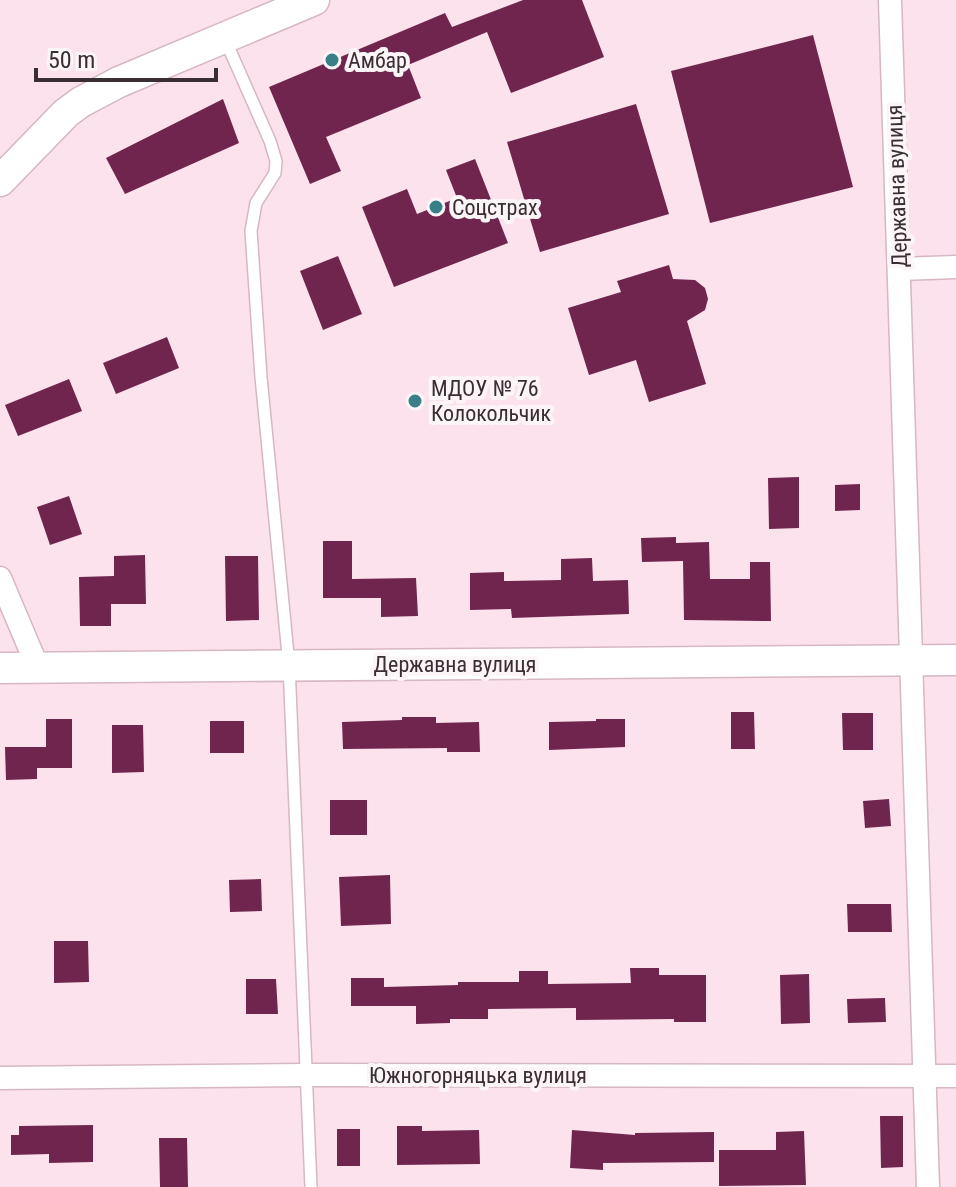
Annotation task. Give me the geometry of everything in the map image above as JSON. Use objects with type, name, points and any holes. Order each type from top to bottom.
[{"type":"main road","points":[[0,181],[66,113],[81,102],[119,82],[314,0]]},
{"type":"main road","name":"Державна вулиця","points":[[0,668],[956,660]]},
{"type":"street","name":"Державна вулиця","points":[[890,0],[928,1187]]},
{"type":"street","points":[[900,269],[956,267]]},
{"type":"street","points":[[0,578],[38,668]]},
{"type":"street","name":"Южногорняцька вулиця","points":[[0,1078],[956,1076]]},
{"type":"lane","points":[[224,37],[276,161],[275,173],[256,203],[251,231],[261,377],[289,665],[311,1187]]},
{"type":"building","points":[[523,0],[582,0],[604,57],[511,93],[487,32],[408,65],[421,98],[326,137],[341,171],[310,184],[269,87],[445,13],[452,27]]},
{"type":"building","points":[[813,35],[853,187],[710,223],[671,71]]},
{"type":"building","points":[[223,99],[239,143],[125,194],[106,158]]},
{"type":"building","points":[[636,104],[669,214],[540,252],[507,142]]},
{"type":"building","points":[[475,159],[508,243],[394,287],[362,207],[407,189],[417,214],[457,198],[446,170]]},
{"type":"building","points":[[338,256],[362,314],[323,330],[300,271]]},
{"type":"building","points":[[669,265],[673,279],[695,280],[705,288],[708,299],[705,310],[687,321],[706,384],[649,402],[636,360],[589,375],[568,308],[621,292],[617,281]]},
{"type":"building","points":[[167,337],[179,368],[116,394],[103,363]]},
{"type":"building","points":[[69,379],[82,411],[18,436],[5,405]]},
{"type":"building","points":[[799,477],[799,528],[769,529],[768,478]]},
{"type":"building","points":[[860,484],[860,510],[835,511],[835,485]]},
{"type":"building","points":[[69,496],[82,534],[50,545],[37,507]]},
{"type":"building","points":[[676,537],[676,543],[709,542],[710,579],[750,579],[750,562],[770,562],[771,621],[684,620],[683,561],[642,562],[641,538]]},
{"type":"building","points":[[323,541],[352,541],[352,579],[416,578],[418,616],[381,617],[381,598],[323,598]]},
{"type":"building","points":[[145,555],[146,604],[111,604],[111,626],[80,626],[79,577],[114,576],[114,556]]},
{"type":"building","points":[[225,556],[258,556],[259,620],[226,621]]},
{"type":"building","points":[[592,558],[593,581],[628,580],[629,614],[512,618],[511,609],[470,610],[470,573],[504,572],[504,581],[561,580],[561,559]]},
{"type":"building","points":[[731,712],[754,712],[755,749],[731,749]]},
{"type":"building","points":[[842,713],[873,713],[873,750],[843,750]]},
{"type":"building","points":[[402,717],[436,717],[436,723],[479,722],[480,752],[447,752],[447,748],[343,749],[342,722],[402,720]]},
{"type":"building","points":[[46,719],[72,719],[72,768],[37,768],[37,779],[6,780],[5,747],[46,747]]},
{"type":"building","points":[[625,719],[625,747],[549,750],[549,722]]},
{"type":"building","points":[[210,721],[244,721],[244,753],[210,753]]},
{"type":"building","points":[[112,725],[143,725],[144,772],[112,773]]},
{"type":"building","points":[[889,799],[891,826],[865,828],[863,801]]},
{"type":"building","points":[[330,800],[367,800],[367,835],[330,835]]},
{"type":"building","points":[[390,875],[391,924],[341,926],[339,877]]},
{"type":"building","points":[[261,879],[262,911],[230,912],[229,880]]},
{"type":"building","points":[[847,904],[891,904],[892,932],[848,932]]},
{"type":"building","points":[[54,941],[88,941],[89,982],[54,983]]},
{"type":"building","points":[[630,968],[659,968],[659,975],[706,975],[706,1022],[674,1022],[674,1019],[576,1020],[576,1008],[488,1009],[488,1019],[450,1019],[450,1023],[416,1024],[416,1006],[351,1006],[351,978],[384,978],[384,987],[458,985],[458,982],[519,982],[519,971],[548,971],[548,984],[631,983]]},
{"type":"building","points":[[809,974],[810,1023],[781,1024],[780,975]]},
{"type":"building","points":[[246,979],[276,979],[278,1014],[246,1014]]},
{"type":"building","points":[[885,998],[886,1022],[848,1023],[847,999]]},
{"type":"building","points":[[880,1116],[903,1116],[903,1167],[881,1168]]},
{"type":"building","points":[[93,1125],[93,1162],[49,1163],[49,1154],[11,1155],[11,1135],[19,1135],[19,1126]]},
{"type":"building","points":[[397,1126],[422,1126],[422,1131],[479,1130],[480,1164],[397,1165]]},
{"type":"building","points":[[337,1129],[360,1129],[360,1166],[337,1166]]},
{"type":"building","points":[[572,1130],[635,1135],[714,1132],[714,1162],[603,1163],[603,1170],[570,1168]]},
{"type":"building","points":[[804,1131],[806,1185],[719,1186],[719,1150],[776,1150],[776,1132]]},
{"type":"building","points":[[159,1138],[187,1138],[188,1187],[160,1187]]},
{"type":"place","name":"Амбар","points":[[332,60]]},
{"type":"place","name":"Соцстрах","points":[[436,207]]},
{"type":"place","name":"МДОУ № 76 Колокольчик","points":[[415,401]]}]
